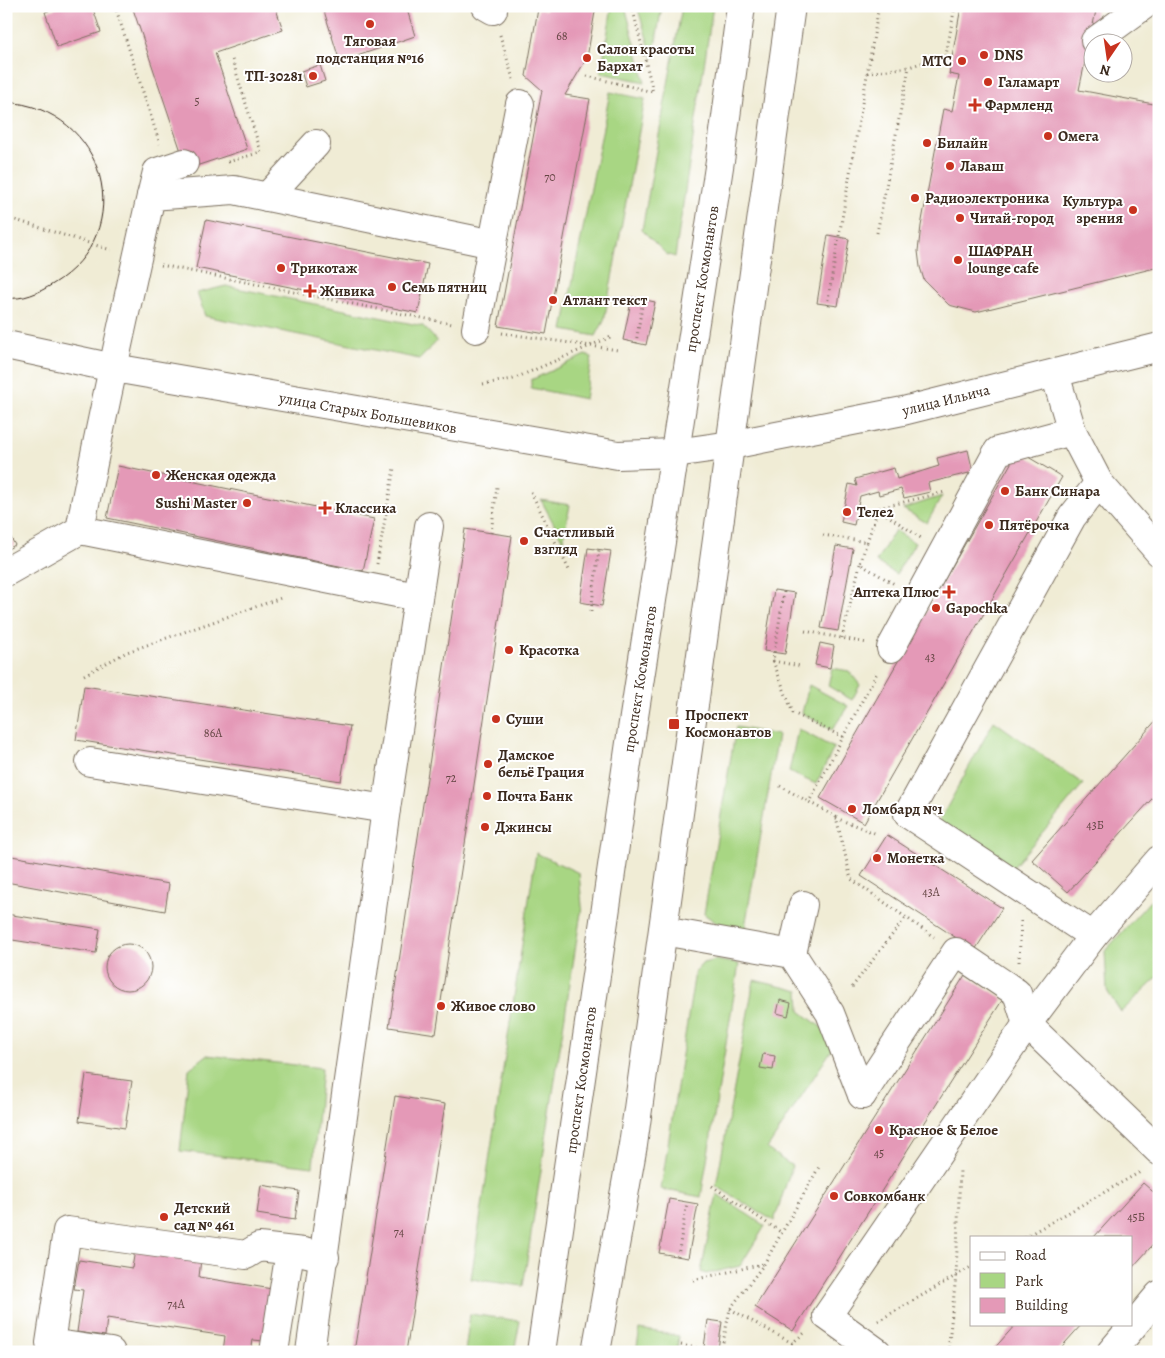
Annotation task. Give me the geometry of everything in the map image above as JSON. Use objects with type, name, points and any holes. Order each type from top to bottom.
[{"type":"main road","name":"проспект Космонавтов","points":[[541,1352],[631,736],[741,6]]},
{"type":"main road","points":[[596,1352],[633,1145],[791,6]]},
{"type":"main road","points":[[1107,32],[1143,6]]},
{"type":"main road","points":[[476,329],[520,104]]},
{"type":"main road","points":[[267,197],[316,144]]},
{"type":"main road","points":[[80,530],[100,421],[114,368],[157,172],[176,166]]},
{"type":"main road","points":[[151,196],[234,190],[493,244]]},
{"type":"main road","name":"улица Старых Большевиков","points":[[6,345],[114,368],[618,455],[675,453],[731,445]]},
{"type":"main road","name":"улица Ильича","points":[[731,445],[903,411],[1159,347]]},
{"type":"main road","points":[[1055,374],[1072,431],[1099,483],[1159,552]]},
{"type":"main road","points":[[891,648],[998,451],[1072,431]]},
{"type":"main road","points":[[1093,936],[908,814],[1072,517],[1099,483]]},
{"type":"main road","points":[[1131,520],[1159,521]]},
{"type":"main road","points":[[310,1352],[386,809],[429,526]]},
{"type":"main road","points":[[6,572],[80,530],[417,598]]},
{"type":"main road","points":[[90,762],[386,809]]},
{"type":"main road","points":[[877,1352],[827,1316],[1027,1024],[1093,936],[1159,860]]},
{"type":"main road","points":[[803,905],[792,954],[830,1013],[862,1095],[956,952],[1017,993],[1027,1024],[1155,1159]]},
{"type":"main road","points":[[663,931],[792,954]]},
{"type":"main road","points":[[111,1352],[50,1343],[67,1231],[246,1255],[259,1246],[324,1257]]},
{"type":"main road","points":[[274,1352],[290,1251]]},
{"type":"main road","points":[[1111,1352],[1159,1295]]},
{"type":"path","points":[[115,6],[176,166]]},
{"type":"path","points":[[587,76],[653,92],[632,6]]},
{"type":"path","points":[[827,305],[879,6]]},
{"type":"path","points":[[867,73],[909,67],[946,55],[955,6]]},
{"type":"path","points":[[489,8],[520,104]]},
{"type":"path","points":[[225,163],[261,152],[232,59]]},
{"type":"path","points":[[877,233],[909,67]]},
{"type":"path","points":[[6,217],[156,264],[476,329],[618,350]]},
{"type":"path","points":[[636,342],[643,300]]},
{"type":"path","points":[[483,384],[513,379],[613,336]]},
{"type":"path","points":[[375,574],[394,468]]},
{"type":"path","points":[[878,509],[980,483]]},
{"type":"path","points":[[491,533],[497,487]]},
{"type":"path","points":[[531,492],[569,570]]},
{"type":"path","points":[[842,638],[860,564],[878,509]]},
{"type":"path","points":[[878,509],[942,552]]},
{"type":"path","points":[[823,534],[867,542]]},
{"type":"path","points":[[591,611],[599,550]]},
{"type":"path","points":[[860,564],[918,598]]},
{"type":"path","points":[[784,592],[773,661],[793,713],[843,736]]},
{"type":"path","points":[[84,675],[127,652],[288,596]]},
{"type":"path","points":[[805,631],[891,648],[809,802]]},
{"type":"path","points":[[773,661],[800,666]]},
{"type":"path","points":[[780,786],[836,817],[877,834]]},
{"type":"path","points":[[836,817],[851,879],[956,952]]},
{"type":"path","points":[[1017,993],[1022,890]]},
{"type":"path","points":[[852,987],[906,918]]},
{"type":"path","points":[[1027,1236],[1155,1159]]},
{"type":"path","points":[[681,1345],[719,1352],[730,1309],[764,1264],[819,1167]]},
{"type":"path","points":[[948,1352],[956,1275],[961,1167]]},
{"type":"path","points":[[712,1186],[782,1233]]},
{"type":"path","points":[[678,1256],[687,1202]]},
{"type":"path","points":[[693,1280],[764,1264]]},
{"type":"path","points":[[854,1335],[970,1268]]},
{"type":"path","points":[[730,1309],[792,1343],[827,1316]]},
{"type":"green space","points":[[612,6],[625,6],[645,82],[601,73]]},
{"type":"green space","points":[[637,6],[662,6],[653,58]]},
{"type":"green space","points":[[682,6],[713,6],[675,257],[666,254],[642,230]]},
{"type":"green space","points":[[610,92],[645,99],[604,321],[596,336],[563,330]]},
{"type":"green space","points":[[226,286],[423,326],[437,341],[420,359],[205,316],[197,293]]},
{"type":"green space","points":[[585,355],[592,357],[585,399],[531,388],[531,380]]},
{"type":"green space","points":[[942,496],[927,523],[903,509]]},
{"type":"green space","points":[[541,500],[570,505],[563,541]]},
{"type":"green space","points":[[895,530],[915,543],[896,574],[876,562]]},
{"type":"green space","points":[[832,668],[849,671],[860,685],[852,700],[828,686]]},
{"type":"green space","points":[[809,685],[848,706],[832,730],[802,713]]},
{"type":"green space","points":[[994,721],[1083,784],[1010,871],[939,822]]},
{"type":"green space","points":[[736,727],[778,735],[744,933],[721,926],[704,914]]},
{"type":"green space","points":[[798,729],[834,748],[816,784],[789,772]]},
{"type":"green space","points":[[536,853],[579,873],[582,906],[523,1286],[471,1279]]},
{"type":"green space","points":[[1159,891],[1159,976],[1121,1012],[1107,991],[1105,951]]},
{"type":"green space","points":[[716,960],[739,964],[701,1197],[661,1189],[695,972],[703,963]]},
{"type":"green space","points":[[754,980],[799,991],[800,1011],[838,1040],[767,1149],[792,1166],[774,1221],[716,1186]]},
{"type":"green space","points":[[207,1055],[322,1068],[313,1167],[180,1151],[189,1069]]},
{"type":"green space","points":[[717,1194],[765,1226],[740,1266],[706,1274],[701,1272]]},
{"type":"green space","points":[[470,1314],[520,1321],[514,1352],[465,1352]]},
{"type":"green space","points":[[640,1329],[679,1336],[677,1352],[636,1352]]},
{"type":"building","points":[[64,6],[92,6],[101,32],[57,47],[45,12]]},
{"type":"building","points":[[132,6],[275,6],[283,30],[215,53],[247,149],[187,169]]},
{"type":"building","name":"Тяговая подстанция №16","points":[[340,6],[406,6],[415,36],[340,62],[324,11]]},
{"type":"building","points":[[547,6],[596,6],[587,58],[565,95],[590,99],[546,334],[498,326],[542,90],[526,76],[538,9],[546,10]]},
{"type":"building","name":"Омега","points":[[969,6],[1097,6],[1091,32],[1082,32],[1082,76],[1079,90],[1159,105],[1159,267],[976,312],[949,305],[924,280],[918,251],[921,226],[943,109],[952,111],[959,76],[949,74],[961,7],[968,9]]},
{"type":"building","name":"ТП-30281","points":[[320,65],[325,81],[306,87],[301,71]]},
{"type":"building","points":[[206,220],[428,264],[418,313],[196,268]]},
{"type":"building","points":[[828,235],[849,239],[838,306],[817,303]]},
{"type":"building","points":[[632,297],[655,302],[646,345],[623,340]]},
{"type":"building","points":[[968,450],[973,472],[928,483],[930,492],[904,498],[901,489],[879,495],[878,491],[860,496],[854,525],[841,522],[849,484],[857,486],[855,479],[894,468],[897,479],[939,466],[937,458]]},
{"type":"building","points":[[1018,451],[1062,477],[864,823],[820,798]]},
{"type":"building","points":[[118,466],[374,519],[363,571],[107,518]]},
{"type":"building","points":[[6,529],[15,545],[6,550]]},
{"type":"building","points":[[465,529],[512,536],[436,1034],[389,1027]]},
{"type":"building","points":[[836,546],[853,549],[838,631],[821,628]]},
{"type":"building","points":[[588,548],[611,551],[602,606],[580,602]]},
{"type":"building","points":[[774,590],[795,593],[785,654],[764,651]]},
{"type":"building","points":[[820,643],[834,646],[830,668],[815,665]]},
{"type":"building","points":[[84,686],[350,726],[341,781],[76,740]]},
{"type":"building","points":[[1159,717],[1159,791],[1068,892],[1032,860]]},
{"type":"building","points":[[887,835],[1002,908],[975,950],[861,876]]},
{"type":"building","points":[[6,855],[169,884],[165,911],[6,882]]},
{"type":"building","points":[[6,914],[100,929],[96,953],[6,939]]},
{"type":"building","points":[[128,944],[141,948],[147,954],[151,967],[147,980],[141,986],[128,990],[115,986],[109,980],[105,967],[109,954],[115,948]]},
{"type":"building","points":[[965,975],[1003,999],[793,1331],[755,1307]]},
{"type":"building","points":[[780,1000],[791,1003],[788,1016],[777,1013]]},
{"type":"building","points":[[763,1054],[775,1056],[773,1070],[760,1068]]},
{"type":"building","points":[[86,1075],[132,1081],[125,1128],[79,1121]]},
{"type":"building","points":[[395,1096],[445,1104],[406,1352],[354,1352]]},
{"type":"building","points":[[1143,1183],[1159,1197],[1159,1238],[1132,1268],[1132,1236],[1095,1236]]},
{"type":"building","points":[[261,1185],[299,1191],[295,1220],[257,1214]]},
{"type":"building","points":[[669,1199],[698,1204],[688,1258],[659,1253]]},
{"type":"building","points":[[135,1250],[201,1259],[199,1277],[272,1289],[264,1341],[253,1340],[251,1352],[223,1352],[225,1336],[107,1318],[105,1336],[77,1332],[83,1290],[74,1289],[79,1260],[132,1268]]},
{"type":"building","points":[[708,1320],[722,1322],[718,1349],[704,1347]]},
{"type":"building","points":[[1014,1326],[1080,1326],[1057,1352],[991,1352]]},
{"type":"tram line","points":[[6,102],[40,109],[68,126],[88,149],[100,176],[103,205],[96,234],[80,261],[53,284],[42,290],[25,297],[6,298]]},
{"type":"place","name":"Тяговая подстанция №16","points":[[370,24]]},
{"type":"place","name":"DNS","points":[[984,55]]},
{"type":"place","name":"Салон красоты Бархат","points":[[587,58]]},
{"type":"place","name":"МТС","points":[[962,61]]},
{"type":"place","name":"ТП-30281","points":[[313,76]]},
{"type":"place","name":"Галамарт","points":[[988,82]]},
{"type":"place","name":"Фармленд","points":[[975,105]]},
{"type":"place","name":"Омега","points":[[1048,136]]},
{"type":"place","name":"Билайн","points":[[927,143]]},
{"type":"place","name":"Лаваш","points":[[950,166]]},
{"type":"place","name":"Радиоэлектроника","points":[[915,198]]},
{"type":"place","name":"Культура зрения","points":[[1133,210]]},
{"type":"place","name":"Читай-город","points":[[960,218]]},
{"type":"place","name":"ШАФРАН lounge cafe","points":[[958,260]]},
{"type":"place","name":"Трикотаж","points":[[281,268]]},
{"type":"place","name":"Семь пятниц","points":[[392,287]]},
{"type":"place","name":"Живика","points":[[310,291]]},
{"type":"place","name":"Атлант текст","points":[[553,300]]},
{"type":"place","name":"Женская одежда","points":[[156,475]]},
{"type":"place","name":"Банк Синара","points":[[1005,491]]},
{"type":"place","name":"Sushi Master","points":[[247,503]]},
{"type":"place","name":"Классика","points":[[325,508]]},
{"type":"place","name":"Теле2","points":[[847,512]]},
{"type":"place","name":"Пятёрочка","points":[[989,525]]},
{"type":"place","name":"Счастливый взгляд","points":[[524,541]]},
{"type":"place","name":"Аптека Плюс","points":[[949,592]]},
{"type":"place","name":"Gapochka","points":[[936,608]]},
{"type":"place","name":"Красотка","points":[[509,650]]},
{"type":"place","name":"Суши","points":[[496,719]]},
{"type":"place","name":"Проспект Космонавтов","points":[[674,724]]},
{"type":"place","name":"Дамское бельё Грация","points":[[488,764]]},
{"type":"place","name":"Почта Банк","points":[[487,796]]},
{"type":"place","name":"Ломбард №1","points":[[852,809]]},
{"type":"place","name":"Джинсы","points":[[485,827]]},
{"type":"place","name":"Монетка","points":[[877,858]]},
{"type":"place","name":"Живое слово","points":[[441,1006]]},
{"type":"place","name":"Красное & Белое","points":[[879,1130]]},
{"type":"place","name":"Совкомбанк","points":[[834,1196]]},
{"type":"place","name":"Детский сад № 461","points":[[164,1217]]}]
